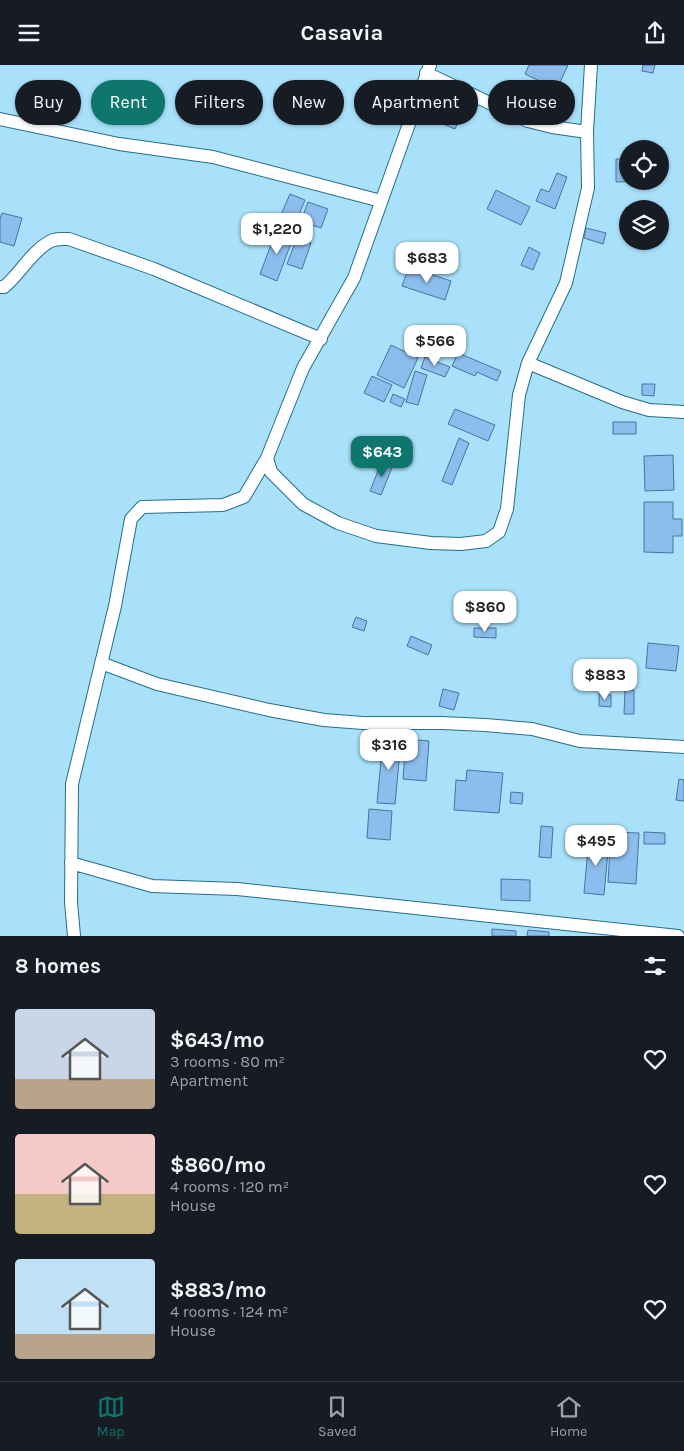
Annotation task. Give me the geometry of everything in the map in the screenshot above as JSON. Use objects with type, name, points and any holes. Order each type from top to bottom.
[{"type":"street","points":[[267,458],[271,472],[304,504],[338,523],[376,536],[431,543],[460,544],[486,541],[499,532],[507,509],[519,395],[528,363],[566,283],[588,188],[587,132],[591,65]]},
{"type":"street","points":[[74,936],[71,902],[72,784],[114,606],[131,519],[142,507],[223,505],[244,497],[267,458],[304,368],[354,278],[428,69],[528,121],[587,132]]},
{"type":"street","points":[[0,119],[119,143],[213,157],[382,201]]},
{"type":"street","points":[[0,287],[4,287],[12,281],[26,262],[49,242],[55,239],[69,239],[154,269],[321,339]]},
{"type":"street","points":[[528,363],[622,403],[649,410],[684,412]]},
{"type":"street","points":[[101,663],[157,684],[269,710],[324,720],[363,723],[485,725],[532,729],[580,741],[684,747]]},
{"type":"street","points":[[71,863],[152,887],[237,889],[678,936]]},
{"type":"building","points":[[529,65],[568,65],[561,80],[538,80],[525,74]]},
{"type":"building","points":[[643,65],[655,65],[653,73],[642,71]]},
{"type":"building","points":[[445,125],[457,125],[455,129]]},
{"type":"building","points":[[616,159],[619,159],[619,182],[616,182]]},
{"type":"building","points":[[557,173],[567,177],[555,209],[536,201],[541,189],[549,192]]},
{"type":"building","points":[[496,190],[530,207],[521,225],[487,209]]},
{"type":"building","points":[[290,194],[305,200],[291,233],[276,226]]},
{"type":"building","points":[[308,202],[328,209],[321,228],[301,221]]},
{"type":"building","points":[[2,213],[22,218],[14,246],[0,242],[0,218]]},
{"type":"building","points":[[586,228],[606,233],[603,244],[584,238]]},
{"type":"building","points":[[277,229],[294,235],[277,281],[260,274]]},
{"type":"building","points":[[297,238],[311,243],[302,269],[287,264]]},
{"type":"building","points":[[529,247],[540,253],[533,270],[521,265]]},
{"type":"building","points":[[409,267],[451,281],[445,300],[402,286]]},
{"type":"building","points":[[391,345],[418,358],[404,388],[377,375]]},
{"type":"building","points":[[458,353],[501,371],[497,381],[477,372],[475,376],[452,366]]},
{"type":"building","points":[[425,357],[450,367],[445,377],[421,368]]},
{"type":"building","points":[[415,371],[427,375],[418,405],[406,402]]},
{"type":"building","points":[[372,376],[392,385],[384,402],[364,393]]},
{"type":"building","points":[[642,384],[655,384],[654,396],[642,395]]},
{"type":"building","points":[[393,394],[405,399],[401,407],[390,402]]},
{"type":"building","points":[[455,409],[495,425],[488,441],[448,424]]},
{"type":"building","points":[[613,422],[636,422],[636,434],[613,434]]},
{"type":"building","points":[[459,438],[469,443],[452,485],[442,481]]},
{"type":"building","points":[[673,455],[674,490],[645,491],[644,456]]},
{"type":"building","points":[[382,461],[393,465],[381,495],[370,491]]},
{"type":"building","points":[[644,502],[673,502],[673,519],[682,519],[682,536],[673,536],[673,553],[644,552]]},
{"type":"building","points":[[356,617],[367,621],[364,631],[352,627]]},
{"type":"building","points":[[474,628],[496,628],[496,638],[474,637]]},
{"type":"building","points":[[411,636],[432,645],[428,655],[407,646]]},
{"type":"building","points":[[648,643],[679,646],[676,671],[646,668]]},
{"type":"building","points":[[443,689],[459,693],[454,710],[439,706]]},
{"type":"building","points":[[625,690],[634,690],[634,714],[624,714]]},
{"type":"building","points":[[599,694],[611,695],[611,707],[599,706]]},
{"type":"building","points":[[383,739],[401,740],[395,804],[377,803]]},
{"type":"building","points":[[406,739],[429,741],[426,781],[403,779]]},
{"type":"building","points":[[467,770],[503,773],[499,813],[454,810],[456,780],[466,781]]},
{"type":"building","points":[[679,779],[684,780],[684,801],[676,800]]},
{"type":"building","points":[[511,792],[523,793],[522,804],[510,803]]},
{"type":"building","points":[[369,809],[392,811],[390,840],[367,838]]},
{"type":"building","points":[[541,826],[553,827],[551,858],[539,857]]},
{"type":"building","points":[[611,832],[639,833],[636,884],[608,882]]},
{"type":"building","points":[[644,832],[665,833],[665,844],[644,844]]},
{"type":"building","points":[[589,838],[609,840],[604,895],[584,893]]},
{"type":"building","points":[[501,879],[530,880],[530,901],[501,900]]},
{"type":"building","points":[[492,929],[516,931],[516,936],[492,936]]},
{"type":"building","points":[[528,930],[549,932],[549,936],[527,936]]}]
